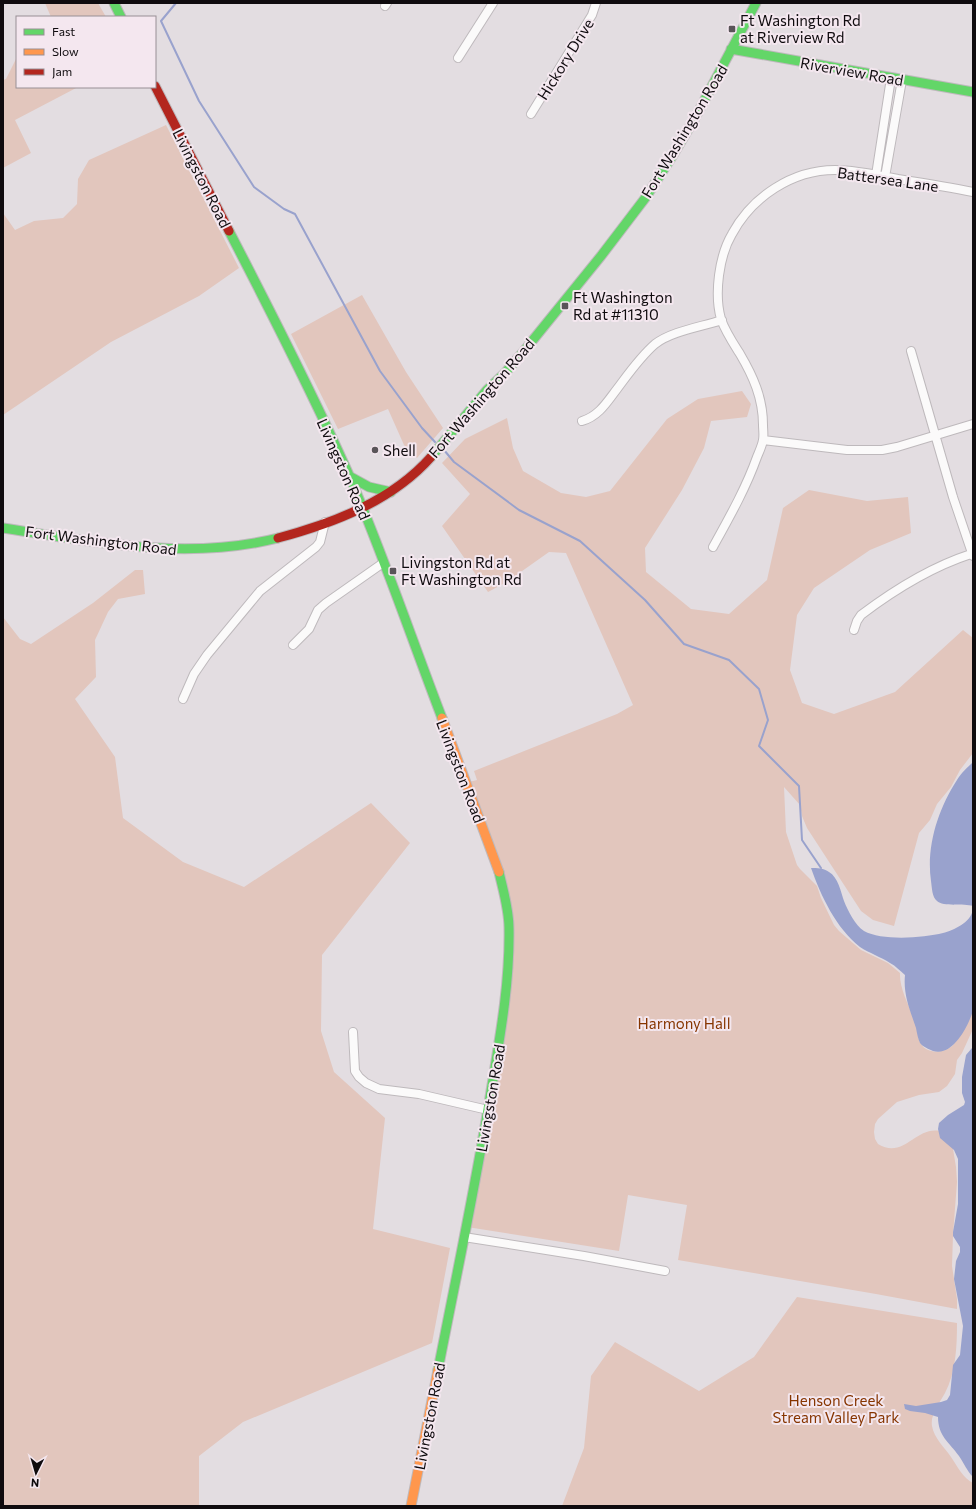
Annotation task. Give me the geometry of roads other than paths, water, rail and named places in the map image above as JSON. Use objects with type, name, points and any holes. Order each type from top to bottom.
[{"type":"main road","points":[[114,3],[120,16]]},
{"type":"main road","name":"Fort Washington Road","points":[[3,528],[107,544],[185,550],[221,548],[256,543],[286,535],[362,508],[391,492],[416,471],[443,442],[485,392],[526,348],[606,250],[633,214],[672,156],[732,49],[755,3]]},
{"type":"main road","name":"Riverview Road","points":[[732,49],[973,92]]},
{"type":"main road","name":"Livingston Road","points":[[156,88],[262,295],[314,400],[349,476],[496,862],[504,892],[508,927],[508,969],[501,1028],[488,1110],[411,1506]]},
{"type":"main road","points":[[349,476],[359,484],[375,490],[391,492]]},
{"type":"street","points":[[458,58],[493,3]]},
{"type":"street","name":"Hickory Drive","points":[[531,114],[592,15],[596,3]]},
{"type":"street","points":[[876,175],[891,78]]},
{"type":"street","points":[[886,177],[902,80]]},
{"type":"street","name":"Battersea Lane","points":[[713,547],[747,484],[763,440],[763,413],[759,393],[750,371],[730,338],[722,320],[719,285],[721,260],[728,241],[736,226],[752,206],[770,191],[786,182],[810,174],[836,170],[876,175],[973,192]]},
{"type":"street","points":[[582,421],[590,418],[600,410],[635,365],[657,343],[676,334],[722,320]]},
{"type":"street","points":[[854,630],[861,615],[896,590],[959,558],[972,555],[935,436],[911,351]]},
{"type":"street","points":[[763,440],[846,450],[882,450],[897,447],[973,424]]},
{"type":"street","points":[[183,699],[194,674],[207,655],[260,592],[316,547],[320,542],[325,522]]},
{"type":"street","points":[[293,645],[309,629],[318,610],[383,563]]},
{"type":"street","points":[[353,1032],[355,1071],[366,1083],[379,1088],[420,1094],[488,1110]]},
{"type":"street","points":[[464,1237],[665,1271]]},
{"type":"water","points":[[973,762],[973,906],[944,904],[937,901],[932,892],[930,855],[932,842],[939,816],[950,791],[960,775]]},
{"type":"water","points":[[811,868],[823,869],[835,877],[846,905],[855,922],[864,931],[872,934],[903,938],[943,933],[957,928],[969,919],[973,910],[973,1011],[959,1039],[953,1045],[940,1052],[924,1047],[920,1043],[906,995],[905,975],[892,964],[860,947],[851,939],[830,911]]},
{"type":"water","points":[[973,1031],[973,1477],[942,1434],[938,1424],[938,1417],[910,1411],[905,1409],[904,1404],[916,1406],[947,1400],[950,1395],[953,1365],[960,1355],[963,1326],[954,1279],[956,1261],[960,1252],[960,1247],[953,1236],[958,1204],[958,1159],[954,1150],[940,1138],[938,1129],[939,1123],[948,1115],[964,1105],[965,1102],[962,1093],[962,1077],[966,1055],[972,1048]]},
{"type":"waterway","points":[[176,3],[161,21],[199,101],[254,187],[284,209],[295,214],[380,371],[422,428],[435,442]]},
{"type":"waterway","points":[[444,450],[454,462],[519,510],[580,541],[645,600],[684,644],[729,660],[759,689],[768,720],[759,746],[799,786],[802,840],[821,868]]},
{"type":"place","name":"Ft Washington Rd at Riverview Rd","points":[[732,29]]},
{"type":"place","name":"Ft Washington Rd at #11310","points":[[565,306]]},
{"type":"place","name":"Shell","points":[[375,450]]},
{"type":"place","name":"Livingston Rd at Ft Washington Rd","points":[[393,571]]},
{"type":"park label","name":"Harmony Hall","points":[[684,1023]]},
{"type":"park label","name":"Henson Creek Stream Valley Park","points":[[836,1408]]}]
